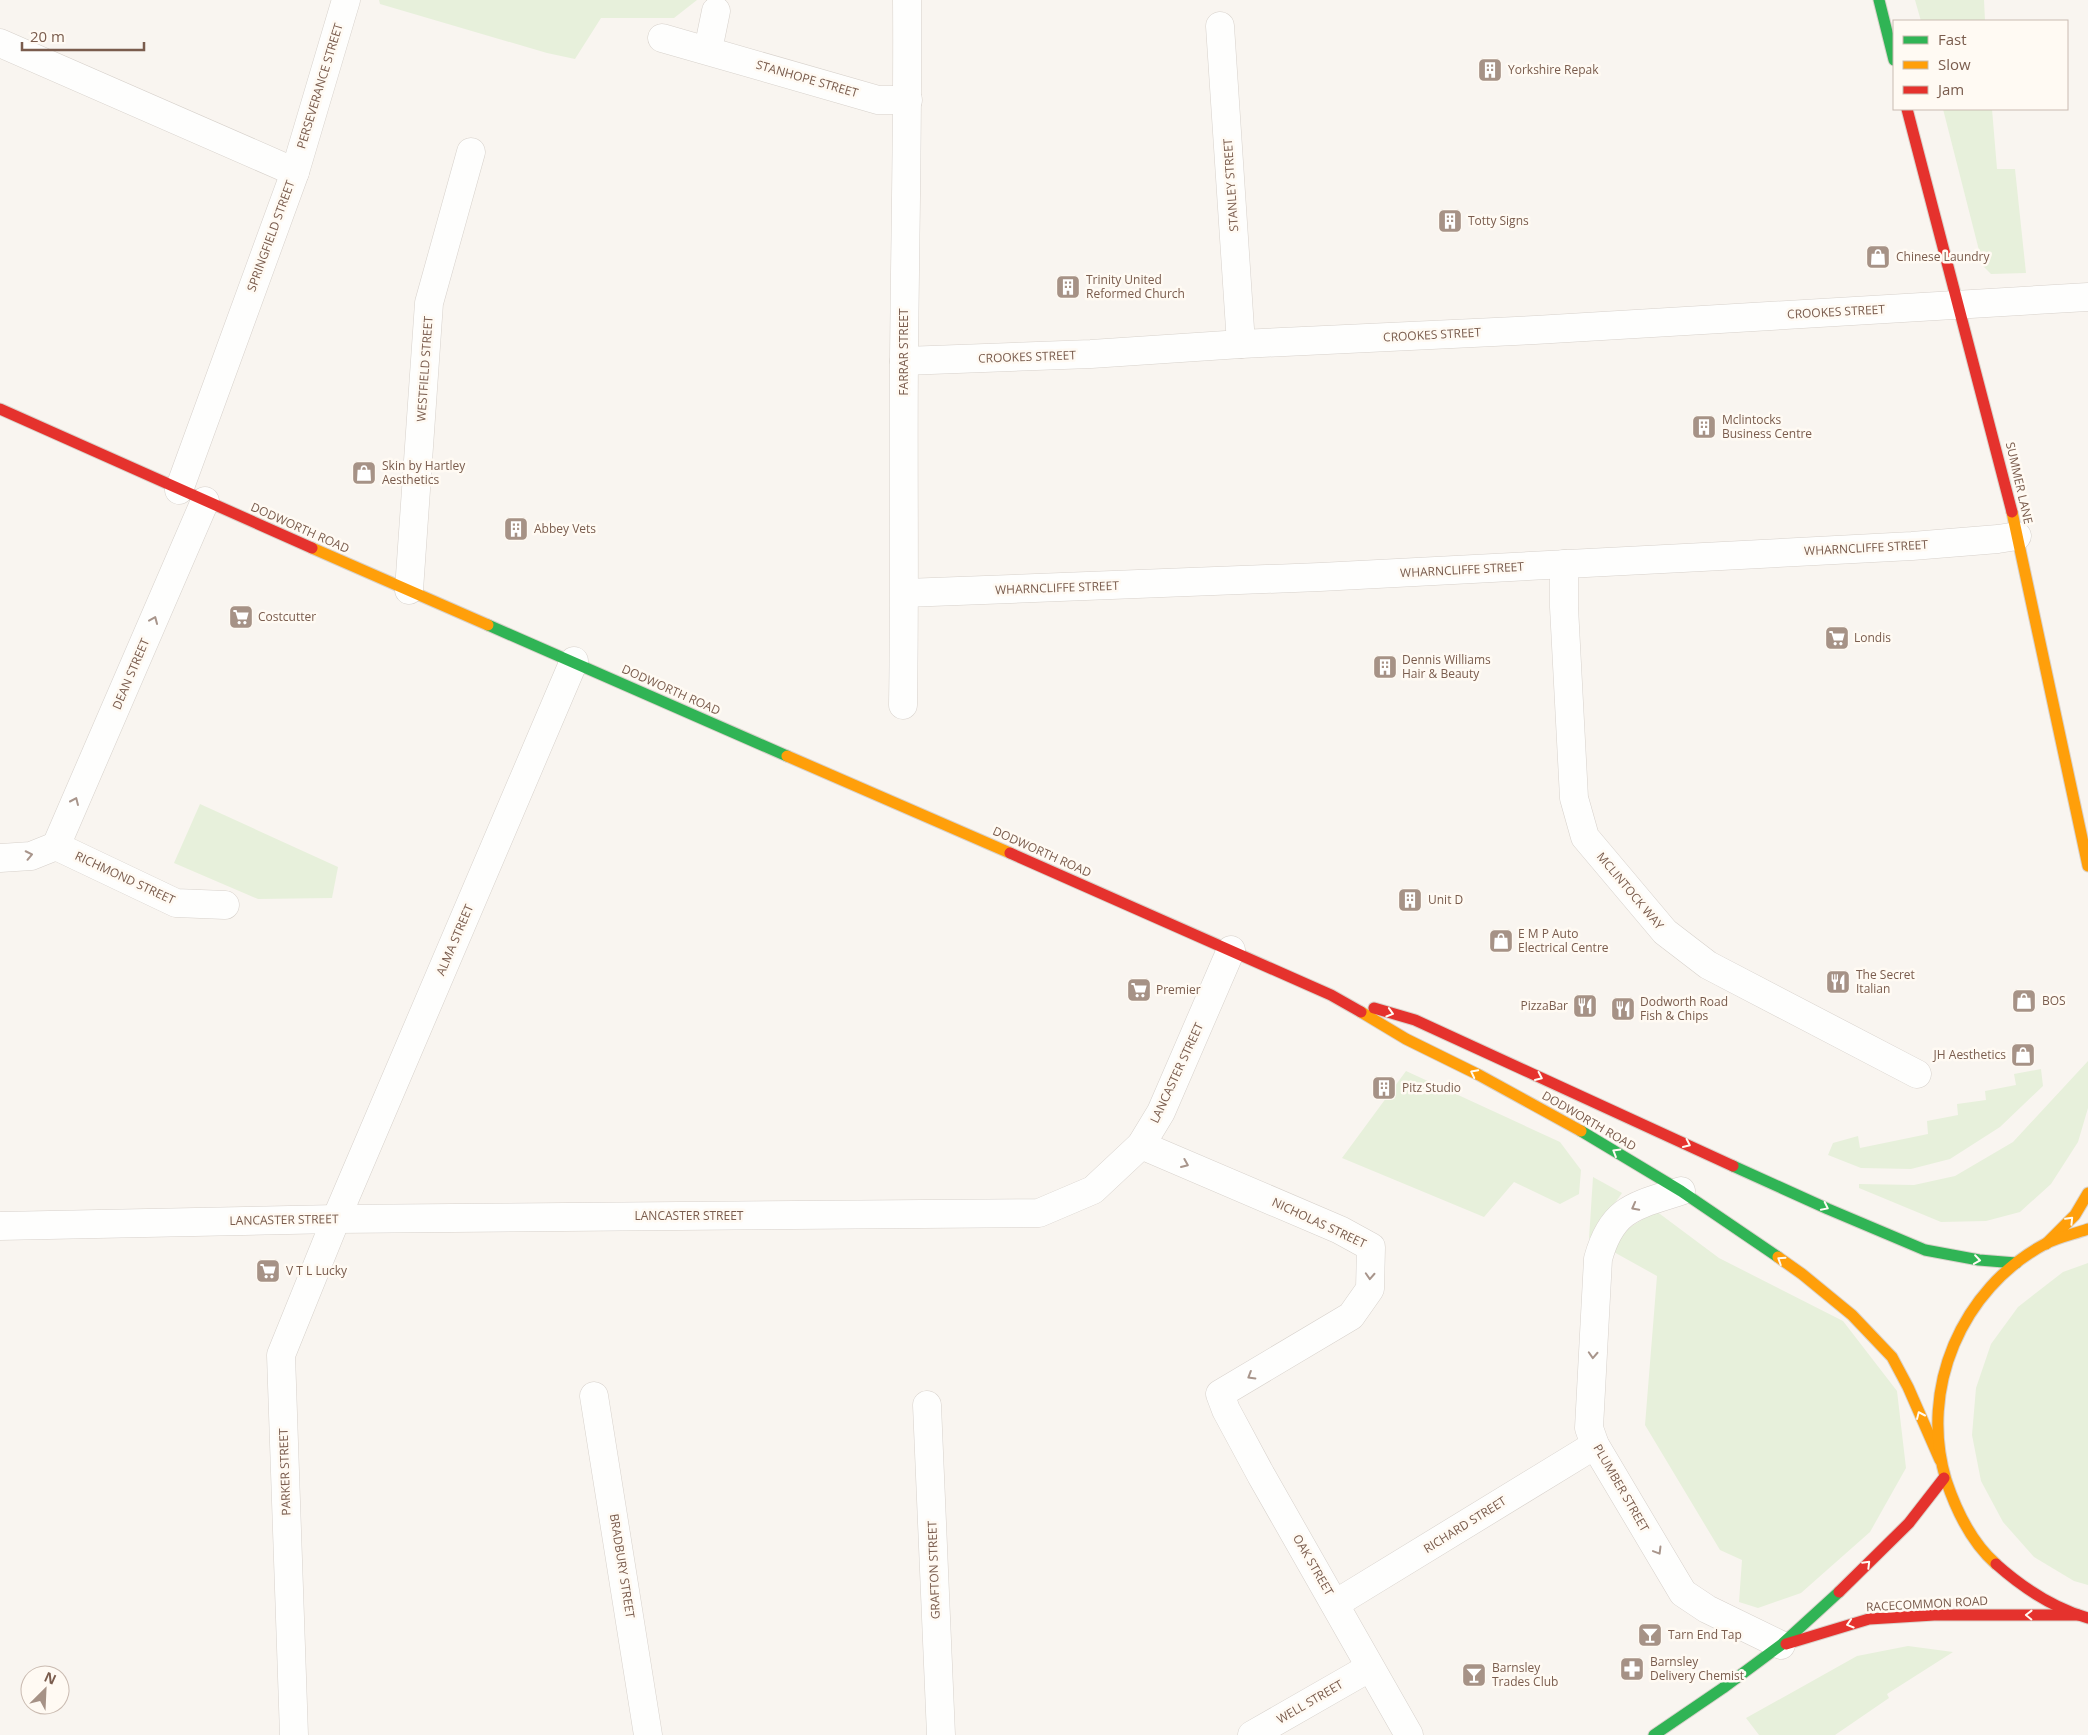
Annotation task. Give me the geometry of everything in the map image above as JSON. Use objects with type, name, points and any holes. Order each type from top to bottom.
[{"type":"main road","points":[[1879,0],[1893,56]]},
{"type":"main road","name":"SUMMER LANE","points":[[1907,110],[1960,304],[2006,486],[2088,866]]},
{"type":"main road","name":"DODWORTH ROAD","points":[[0,409],[179,490],[574,661],[1331,995],[1406,1038],[1479,1075],[1583,1132],[1681,1191],[1802,1274],[1852,1315],[1892,1357],[1908,1387],[1940,1460]]},
{"type":"main road","name":"DODWORTH ROAD","points":[[1331,995],[1415,1020],[1867,1227],[1925,1250],[1979,1260],[2016,1263]]},
{"type":"main road","points":[[2046,1244],[2075,1215],[2088,1193]]},
{"type":"main road","points":[[2083,1616],[2030,1593],[1989,1559],[1958,1514],[1944,1478],[1940,1460],[1936,1417],[1942,1374],[1958,1332],[1983,1295],[2016,1263],[2046,1244],[2088,1228]]},
{"type":"main road","name":"RACECOMMON ROAD","points":[[1654,1735],[1723,1688],[1781,1645],[1859,1573],[1909,1523],[1944,1478]]},
{"type":"main road","name":"RACECOMMON ROAD","points":[[1781,1645],[1869,1619],[1934,1615],[2083,1616]]},
{"type":"street","name":"PERSEVERANCE STREET","points":[[295,172],[346,0]]},
{"type":"street","name":"FARRAR STREET","points":[[903,705],[905,593],[904,361],[908,100],[907,0]]},
{"type":"street","points":[[708,50],[716,11]]},
{"type":"street","name":"STANLEY STREET","points":[[1220,26],[1240,344]]},
{"type":"street","name":"STANHOPE STREET","points":[[662,38],[878,100],[908,100]]},
{"type":"street","name":"SPRINGFIELD STREET","points":[[0,43],[295,172],[179,490]]},
{"type":"street","name":"WESTFIELD STREET","points":[[409,590],[429,303],[470,152]]},
{"type":"street","name":"CROOKES STREET","points":[[904,361],[1091,354],[2088,297]]},
{"type":"street","name":"DEAN STREET","points":[[56,846],[205,501]]},
{"type":"street","name":"WHARNCLIFFE STREET","points":[[905,593],[1310,578],[1902,546],[1998,540],[2017,536]]},
{"type":"street","name":"MCLINTOCK WAY","points":[[1564,564],[1564,607],[1574,798],[1585,837],[1665,932],[1708,965],[1917,1074]]},
{"type":"street","name":"ALMA STREET","points":[[336,1219],[574,661]]},
{"type":"street","points":[[0,858],[31,856],[56,846]]},
{"type":"street","name":"RICHMOND STREET","points":[[56,846],[176,903],[225,905]]},
{"type":"street","name":"LANCASTER STREET","points":[[0,1226],[336,1219],[1039,1212],[1093,1190],[1141,1145],[1161,1112],[1231,950]]},
{"type":"street","name":"NICHOLAS STREET","points":[[1141,1145],[1340,1230],[1372,1247],[1370,1288],[1351,1316],[1220,1394]]},
{"type":"street","name":"PLUMBER STREET","points":[[1681,1191],[1631,1209],[1615,1222],[1604,1238],[1598,1259],[1589,1428],[1595,1445],[1683,1593],[1707,1609],[1781,1645]]},
{"type":"street","name":"PARKER STREET","points":[[294,1735],[282,1355],[336,1219]]},
{"type":"street","name":"OAK STREET","points":[[1220,1394],[1226,1410],[1261,1476],[1409,1735]]},
{"type":"street","name":"BRADBURY STREET","points":[[594,1396],[648,1735]]},
{"type":"street","name":"GRAFTON STREET","points":[[927,1405],[941,1735]]},
{"type":"street","name":"RICHARD STREET","points":[[1335,1604],[1595,1445]]},
{"type":"street","name":"WELL STREET","points":[[1252,1735],[1369,1668]]},
{"type":"green space","points":[[379,0],[697,0],[674,18],[601,18],[575,59],[547,53],[380,4]]},
{"type":"green space","points":[[1915,0],[1984,0],[1985,20],[1921,20]]},
{"type":"green space","points":[[1943,110],[1992,110],[1997,169],[2015,169],[2026,273],[1991,274],[1983,266]]},
{"type":"green space","points":[[200,804],[338,867],[332,898],[258,899],[174,863]]},
{"type":"green space","points":[[2088,1061],[2088,1108],[2078,1142],[2051,1184],[2020,1212],[1986,1221],[1941,1222],[1859,1188],[1859,1184],[1914,1185],[1955,1176],[2013,1142]]},
{"type":"green space","points":[[2041,1069],[2043,1086],[2000,1127],[1950,1159],[1911,1169],[1861,1168],[1828,1155],[1833,1143],[1858,1136],[1860,1148],[1928,1134],[1927,1121],[1958,1115],[1957,1104],[1986,1100],[1985,1091],[2016,1085],[2014,1074]]},
{"type":"green space","points":[[1406,1071],[1560,1142],[1581,1170],[1579,1194],[1560,1204],[1514,1182],[1484,1217],[1342,1158]]},
{"type":"green space","points":[[1593,1177],[1622,1193],[1589,1239]]},
{"type":"green space","points":[[1656,1211],[1719,1258],[1843,1321],[1897,1391],[1906,1468],[1870,1532],[1801,1593],[1758,1608],[1739,1602],[1742,1560],[1720,1550],[1645,1425],[1657,1276],[1612,1251],[1619,1234]]},
{"type":"green space","points":[[2088,1263],[2088,1585],[2074,1581],[2034,1557],[2003,1522],[1981,1481],[1972,1435],[1976,1388],[1991,1344],[2018,1307],[2063,1272]]},
{"type":"green space","points":[[1908,1646],[1953,1652],[1887,1694],[1889,1698],[1835,1735],[1759,1735],[1746,1718],[1857,1656]]},
{"type":"traffic: fast","points":[[1879,0],[1893,56]]},
{"type":"traffic: fast","points":[[488,625],[787,756]]},
{"type":"traffic: fast","points":[[1581,1131],[1681,1191],[1778,1257]]},
{"type":"traffic: fast","points":[[1733,1166],[1925,1250],[1979,1260],[2016,1263]]},
{"type":"traffic: fast","points":[[1654,1735],[1723,1688],[1781,1645],[1839,1592]]},
{"type":"traffic: slow","points":[[2012,512],[2088,866]]},
{"type":"traffic: slow","points":[[312,548],[488,625]]},
{"type":"traffic: slow","points":[[787,756],[1010,853]]},
{"type":"traffic: slow","points":[[1361,1012],[1406,1039],[1479,1075],[1581,1131]]},
{"type":"traffic: slow","points":[[2046,1244],[2075,1215],[2088,1193]]},
{"type":"traffic: slow","points":[[1996,1564],[1987,1556],[1972,1536],[1955,1503],[1946,1480],[1939,1446],[1938,1411],[1943,1377],[1954,1345],[1970,1314],[1990,1287],[2016,1263],[2045,1244],[2088,1229]]},
{"type":"traffic: slow","points":[[1778,1257],[1852,1315],[1892,1357],[1908,1387],[1940,1460]]},
{"type":"traffic: jam","points":[[1907,110],[2012,512]]},
{"type":"traffic: jam","points":[[0,409],[312,548]]},
{"type":"traffic: jam","points":[[1010,853],[1331,995],[1361,1012]]},
{"type":"traffic: jam","points":[[1374,1008],[1415,1020],[1733,1166]]},
{"type":"traffic: jam","points":[[1839,1592],[1909,1523],[1944,1478]]},
{"type":"traffic: jam","points":[[1996,1564],[2039,1596],[2063,1609],[2088,1618]]},
{"type":"traffic: jam","points":[[1786,1644],[1869,1619],[1934,1615],[2078,1615]]},
{"type":"place","name":"Yorkshire Repak","points":[[1490,70]]},
{"type":"place","name":"Totty Signs","points":[[1450,221]]},
{"type":"place","name":"Chinese Laundry","points":[[1878,257]]},
{"type":"place","name":"Trinity United Reformed Church","points":[[1068,287]]},
{"type":"place","name":"Mclintocks Business Centre","points":[[1704,427]]},
{"type":"place","name":"Skin by Hartley Aesthetics","points":[[364,473]]},
{"type":"place","name":"Abbey Vets","points":[[516,529]]},
{"type":"place","name":"Costcutter","points":[[241,617]]},
{"type":"place","name":"Londis","points":[[1837,638]]},
{"type":"place","name":"Dennis Williams Hair & Beauty","points":[[1385,667]]},
{"type":"place","name":"Unit D","points":[[1410,900]]},
{"type":"place","name":"E M P Auto Electrical Centre","points":[[1501,941]]},
{"type":"place","name":"The Secret Italian","points":[[1838,982]]},
{"type":"place","name":"Premier","points":[[1139,990]]},
{"type":"place","name":"BOS","points":[[2024,1001]]},
{"type":"place","name":"PizzaBar","points":[[1585,1006]]},
{"type":"place","name":"Dodworth Road Fish & Chips","points":[[1623,1009]]},
{"type":"place","name":"JH Aesthetics","points":[[2023,1055]]},
{"type":"place","name":"Pitz Studio","points":[[1384,1088]]},
{"type":"place","name":"V T L Lucky","points":[[268,1271]]},
{"type":"place","name":"Tarn End Tap","points":[[1650,1635]]},
{"type":"place","name":"Barnsley Delivery Chemist","points":[[1632,1669]]},
{"type":"place","name":"Barnsley Trades Club","points":[[1474,1675]]}]
